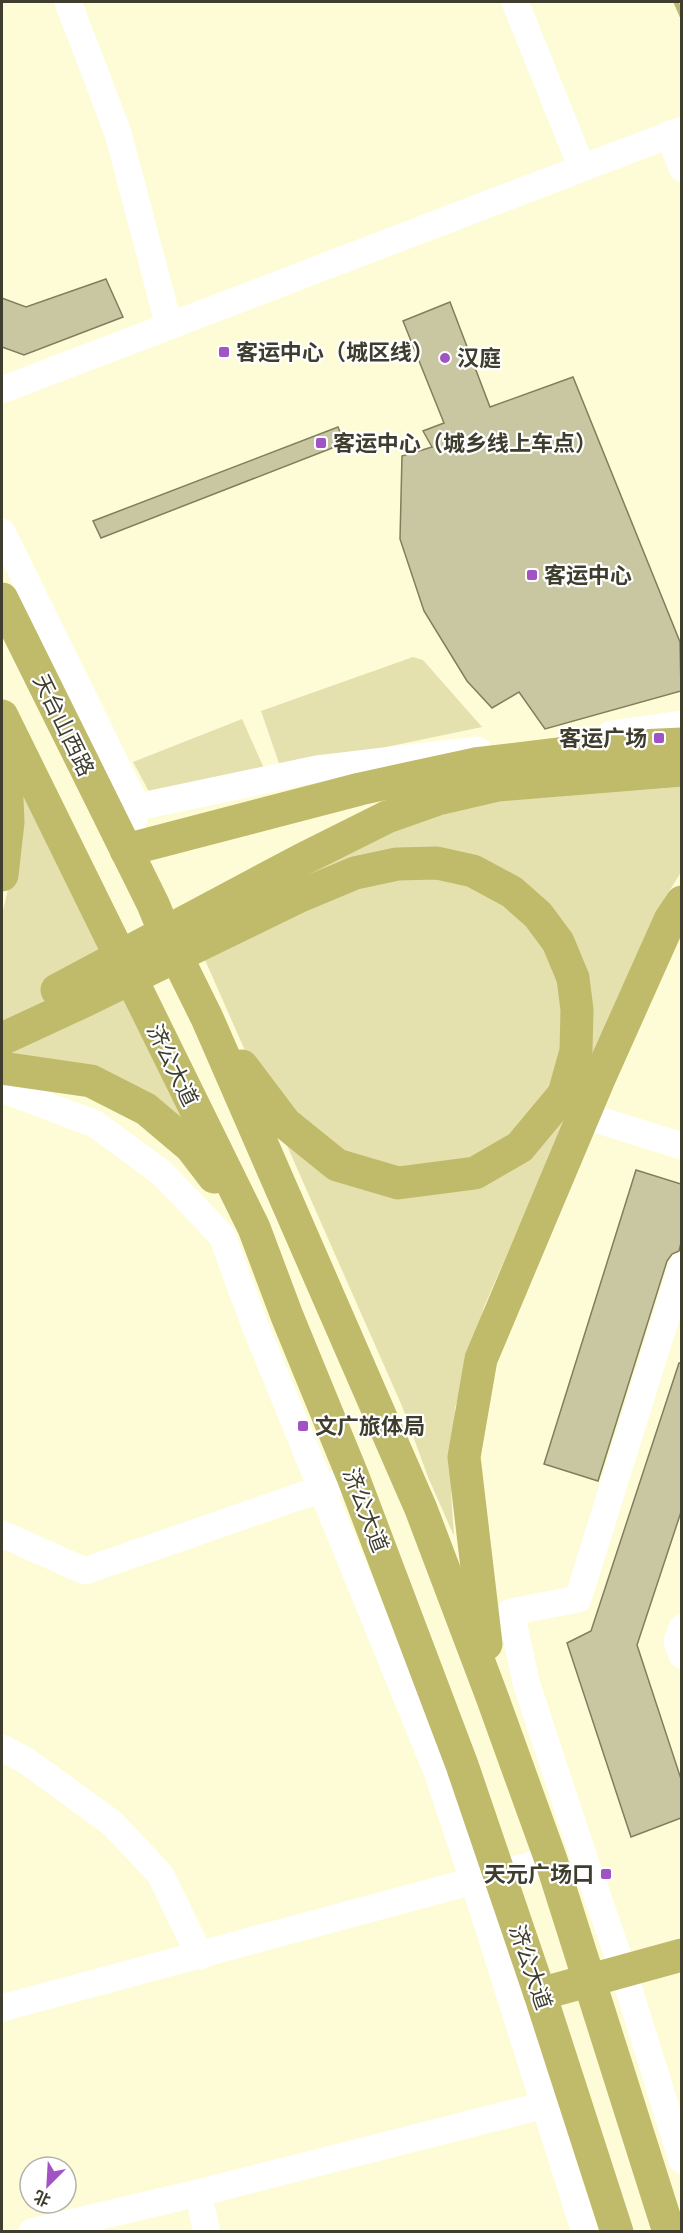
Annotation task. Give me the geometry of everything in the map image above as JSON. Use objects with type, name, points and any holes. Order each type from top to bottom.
[{"type":"main road","name":"天台山西路","points":[[2,599],[126,850]]},
{"type":"main road","points":[[2,717],[8,822],[2,874]]},
{"type":"main road","name":"济公大道","points":[[2,717],[254,1228],[287,1316],[353,1477],[462,1765],[487,1878],[540,1994],[617,2232]]},
{"type":"main road","points":[[669,2232],[590,1979],[550,1860],[491,1694],[421,1509],[207,1018],[126,850],[360,789],[475,764],[616,747],[681,744]]},
{"type":"main road","points":[[2,1017],[80,979],[301,860],[387,817],[438,799],[498,785],[681,770]]},
{"type":"main road","points":[[2,1065],[81,1002],[300,896],[355,873],[397,864],[437,863],[473,872],[512,892],[538,915],[558,942],[573,978],[577,1010],[576,1051],[564,1094],[520,1147],[475,1173],[398,1183],[337,1165],[285,1123],[207,1018]]},
{"type":"main road","points":[[491,1694],[464,1457],[481,1359],[584,1115],[670,920],[681,902]]},
{"type":"main road","points":[[2,1065],[91,1081],[146,1109],[191,1148],[254,1228]]},
{"type":"main road","points":[[353,1477],[400,1461]]},
{"type":"main road","points":[[540,1994],[681,1955]]},
{"type":"street","points":[[68,2],[118,133],[169,326]]},
{"type":"street","points":[[515,2],[582,168]]},
{"type":"street","points":[[2,390],[675,132],[681,168]]},
{"type":"street","points":[[2,532],[137,807],[126,850]]},
{"type":"street","points":[[137,807],[317,769],[585,738],[681,724]]},
{"type":"street","points":[[2,1065],[7,1091],[95,1124],[162,1173],[222,1236],[256,1328],[438,1774],[487,1878],[545,2105],[585,2232]]},
{"type":"street","points":[[584,1115],[681,1146]]},
{"type":"street","points":[[681,1266],[578,1599],[511,1612],[526,1682],[624,1970],[681,2160]]},
{"type":"street","points":[[2,1534],[86,1571],[353,1477]]},
{"type":"street","points":[[681,1628],[677,1641],[681,1655]]},
{"type":"street","points":[[2,1748],[25,1760],[112,1823],[160,1874],[200,1956]]},
{"type":"street","points":[[2,2008],[550,1860]]},
{"type":"street","points":[[32,2232],[198,2193],[545,2105]]},
{"type":"street","points":[[198,2193],[207,2232]]},
{"type":"shaded area","points":[[413,657],[423,660],[482,727],[281,769],[261,711]]},
{"type":"shaded area","points":[[242,719],[267,775],[154,801],[133,762]]},
{"type":"shaded area","points":[[681,784],[681,872],[654,916],[484,1307],[455,1408],[451,1491],[454,1536],[428,1477],[402,1406],[194,935],[343,852],[416,821],[483,801]]},
{"type":"shaded area","points":[[18,786],[188,1128],[2,1053],[2,915],[16,854]]},
{"type":"building","points":[[106,279],[123,317],[24,355],[2,347],[2,298],[26,307]]},
{"type":"building","name":"客运中心","points":[[450,302],[490,407],[573,377],[680,642],[681,691],[545,729],[519,692],[492,708],[467,681],[424,611],[400,539],[402,456],[432,447],[423,431],[444,423],[403,321]]},
{"type":"building","points":[[338,427],[345,443],[101,538],[93,521]]},
{"type":"building","points":[[636,1170],[681,1184],[681,1243],[679,1251],[672,1254],[667,1261],[598,1481],[544,1464]]},
{"type":"building","points":[[679,1363],[681,1363],[681,1512],[637,1645],[681,1779],[681,1818],[631,1837],[567,1643],[591,1631]]},
{"type":"waterway","points":[[676,2],[682,16]]},
{"type":"place","name":"客运中心（城区线）","points":[[224,352]]},
{"type":"place","name":"汉庭","points":[[445,358]]},
{"type":"place","name":"客运中心（城乡线上车点）","points":[[321,443]]},
{"type":"place","name":"客运中心","points":[[532,575]]},
{"type":"place","name":"客运广场","points":[[659,738]]},
{"type":"place","name":"文广旅体局","points":[[303,1426]]},
{"type":"place","name":"天元广场口","points":[[606,1874]]}]
